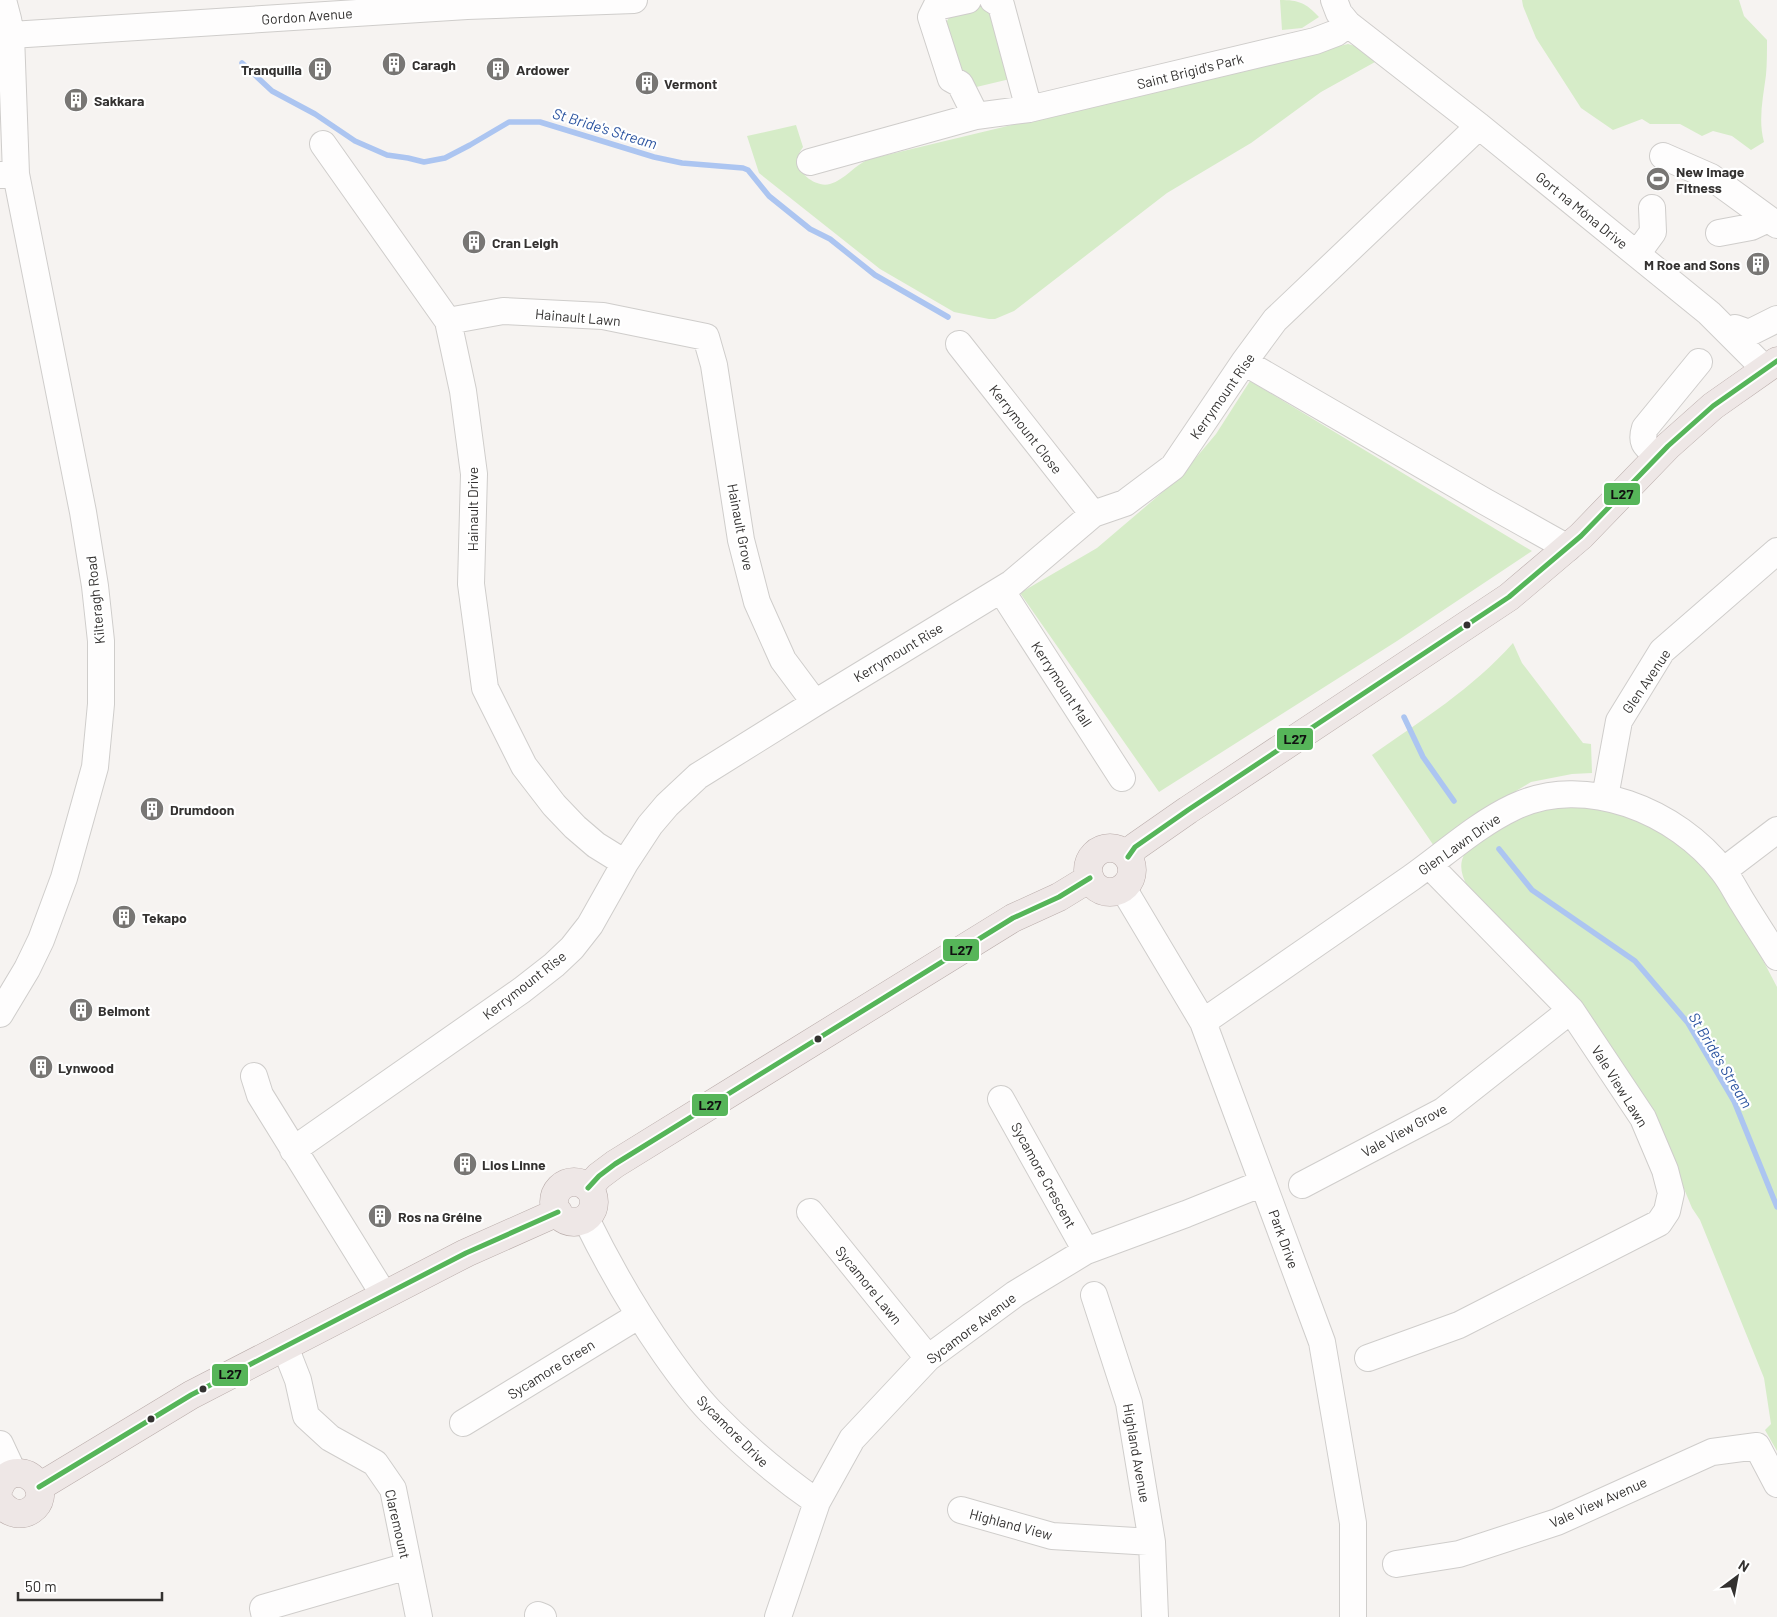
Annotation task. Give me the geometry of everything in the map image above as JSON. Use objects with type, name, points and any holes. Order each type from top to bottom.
[{"type":"main road","points":[[1128,857],[1135,847],[1188,810],[1509,597],[1568,548],[1658,456],[1713,406],[1771,365]]},
{"type":"main road","points":[[1116,849],[1128,857],[1132,870],[1128,883],[1118,891],[1104,891],[1098,888],[1090,878],[1089,864],[1097,853],[1103,850],[1116,849]]},
{"type":"main road","points":[[588,1188],[599,1176],[632,1154],[1013,918],[1059,896],[1090,878]]},
{"type":"main road","points":[[573,1182],[588,1188],[592,1194],[594,1204],[586,1219],[579,1222],[569,1221],[558,1212],[555,1199],[556,1193],[560,1188],[573,1182]]},
{"type":"main road","points":[[39,1487],[190,1395],[474,1249],[558,1212]]},
{"type":"main road","points":[[25,1474],[32,1477],[39,1487],[38,1502],[27,1513],[16,1514],[3,1496],[25,1474]]},
{"type":"street","name":"Kilteragh Road","points":[[0,1014],[36,952],[64,878],[95,767],[101,704],[101,641],[94,577],[83,512],[8,174],[11,35],[3,0]]},
{"type":"street","name":"Gordon Avenue","points":[[11,35],[467,6],[634,0]]},
{"type":"street","points":[[968,0],[936,7],[931,17],[951,79],[960,84],[976,116]]},
{"type":"street","points":[[993,0],[1001,5],[1029,109]]},
{"type":"street","points":[[1322,0],[1332,0],[1348,24]]},
{"type":"street","name":"Saint Brigid's Park","points":[[810,162],[976,116],[1029,109],[1315,41],[1336,33],[1348,24]]},
{"type":"street","name":"Gort na Móna Drive","points":[[1348,24],[1479,126],[1771,365]]},
{"type":"street","name":"Kerrymount Rise","points":[[293,1150],[554,966],[572,948],[590,925],[624,863],[650,825],[698,776],[815,702],[1002,590],[1093,514],[1125,503],[1172,468],[1275,320],[1479,126]]},
{"type":"street","name":"Hainault Drive","points":[[324,144],[448,321],[463,391],[474,474],[471,584],[485,688],[524,766],[554,805],[596,845],[624,863]]},
{"type":"street","points":[[1663,156],[1711,177],[1772,222]]},
{"type":"street","points":[[1636,254],[1653,232],[1652,208]]},
{"type":"street","points":[[1719,233],[1772,222]]},
{"type":"street","name":"Hainault Lawn","points":[[448,321],[503,311],[603,316],[706,336]]},
{"type":"street","points":[[1735,328],[1749,333],[1777,319]]},
{"type":"street","name":"Hainault Grove","points":[[706,336],[714,365],[741,540],[757,602],[784,660],[815,702]]},
{"type":"street","name":"Kerrymount Close","points":[[959,344],[1093,514]]},
{"type":"street","points":[[1244,362],[1568,548]]},
{"type":"street","points":[[1658,456],[1644,445],[1642,438],[1645,428],[1699,362]]},
{"type":"street","name":"Glen Avenue","points":[[1605,797],[1619,721],[1662,651],[1777,551]]},
{"type":"street","name":"Kerrymount Mall","points":[[1002,590],[1122,778]]},
{"type":"street","name":"Glen Lawn Drive","points":[[1203,1022],[1429,865],[1478,827],[1515,806],[1564,794],[1605,797],[1639,808],[1670,824],[1698,844],[1723,871],[1777,958]]},
{"type":"street","points":[[1723,871],[1777,830]]},
{"type":"street","name":"Vale View Lawn","points":[[1368,1358],[1459,1325],[1658,1223],[1668,1211],[1671,1193],[1665,1170],[1643,1118],[1571,1010],[1429,865]]},
{"type":"street","name":"Park Drive","points":[[1123,888],[1203,1022],[1322,1342],[1353,1522],[1353,1617]]},
{"type":"street","name":"Vale View Grove","points":[[1302,1185],[1443,1111],[1571,1010]]},
{"type":"street","points":[[254,1076],[260,1095],[384,1294]]},
{"type":"street","name":"Sycamore Crescent","points":[[1002,1098],[1086,1251]]},
{"type":"street","name":"Sycamore Avenue","points":[[778,1617],[817,1502],[852,1439],[928,1358],[1015,1294],[1086,1251],[1263,1183]]},
{"type":"street","name":"Sycamore Lawn","points":[[810,1212],[928,1358]]},
{"type":"street","name":"Sycamore Drive","points":[[586,1219],[612,1271],[638,1316],[683,1380],[709,1410],[749,1449],[782,1478],[817,1502]]},
{"type":"street","name":"Highland Avenue","points":[[1094,1295],[1130,1403],[1152,1542],[1156,1617]]},
{"type":"street","name":"Sycamore Green","points":[[463,1423],[638,1316]]},
{"type":"street","name":"Claremount","points":[[283,1348],[289,1357],[298,1380],[306,1416],[330,1438],[375,1463],[393,1489],[419,1617]]},
{"type":"street","points":[[0,1444],[3,1496]]},
{"type":"street","name":"Vale View Avenue","points":[[1396,1564],[1460,1554],[1557,1522],[1712,1452],[1757,1446],[1777,1484]]},
{"type":"street","name":"Highland View","points":[[961,1510],[1052,1536],[1152,1542]]},
{"type":"street","name":"Claremount","points":[[265,1617],[263,1608],[408,1566]]},
{"type":"green space","points":[[1280,0],[1302,3],[1319,17],[1302,28],[1282,30]]},
{"type":"green space","points":[[1522,0],[1739,0],[1744,16],[1767,40],[1761,117],[1764,142],[1751,150],[1732,136],[1713,131],[1702,136],[1680,124],[1650,124],[1642,119],[1613,130],[1581,108],[1536,38]]},
{"type":"green space","points":[[977,5],[987,8],[992,17],[1010,79],[968,89],[944,26],[950,16]]},
{"type":"green space","points":[[1348,44],[1355,46],[1375,62],[1321,92],[1251,143],[1167,193],[1014,311],[995,319],[954,312],[880,269],[759,173],[747,136],[796,125],[803,147],[798,157],[800,169],[808,178],[825,185],[835,182],[870,159]]},
{"type":"green space","points":[[1250,381],[1532,551],[1397,641],[1159,792],[1020,593],[1097,548],[1178,479],[1216,434]]},
{"type":"green space","points":[[1513,643],[1522,663],[1583,743],[1591,744],[1592,773],[1572,774],[1531,782],[1434,846],[1372,755],[1464,689]]},
{"type":"green space","points":[[1578,804],[1639,820],[1687,850],[1722,889],[1744,924],[1777,987],[1777,1451],[1765,1430],[1771,1424],[1764,1378],[1700,1220],[1692,1208],[1650,1107],[1467,886],[1462,874],[1463,857],[1478,841],[1516,819],[1540,808],[1551,805]]},
{"type":"waterway","name":"St Bride's Stream","points":[[242,63],[272,91],[315,114],[355,141],[387,155],[424,162],[445,158],[509,122],[540,122],[654,157],[682,163],[743,168],[748,170],[769,196],[810,229],[830,239],[875,275],[948,317]]},
{"type":"waterway","name":"St Bride's Stream","points":[[1404,717],[1423,757],[1454,801]]},
{"type":"waterway","name":"St Bride's Stream","points":[[1499,849],[1532,890],[1635,961],[1688,1023],[1734,1101],[1777,1207]]},
{"type":"transit line","name":"L27","points":[[1128,857],[1135,847],[1188,810],[1509,597],[1581,536],[1668,446],[1713,406],[1777,361]]},
{"type":"transit line","name":"L27","points":[[588,1188],[599,1176],[615,1164],[1013,918],[1059,897],[1090,878]]},
{"type":"transit line","name":"L27","points":[[39,1487],[191,1395],[466,1253],[558,1212]]},
{"type":"place","name":"Caragh","points":[[394,64]]},
{"type":"place","name":"Tranquilla","points":[[320,69]]},
{"type":"place","name":"Ardower","points":[[498,69]]},
{"type":"place","name":"Vermont","points":[[647,83]]},
{"type":"place","name":"Sakkara","points":[[76,100]]},
{"type":"place","name":"New Image Fitness","points":[[1658,179]]},
{"type":"place","name":"Cran Leigh","points":[[474,242]]},
{"type":"place","name":"M Roe and Sons","points":[[1758,264]]},
{"type":"place","name":"Drumdoon","points":[[152,809]]},
{"type":"place","name":"Tekapo","points":[[124,917]]},
{"type":"place","name":"Belmont","points":[[81,1010]]},
{"type":"place","name":"Lynwood","points":[[41,1067]]},
{"type":"place","name":"Lios Linne","points":[[465,1164]]},
{"type":"place","name":"Ros na Gréine","points":[[380,1216]]}]
